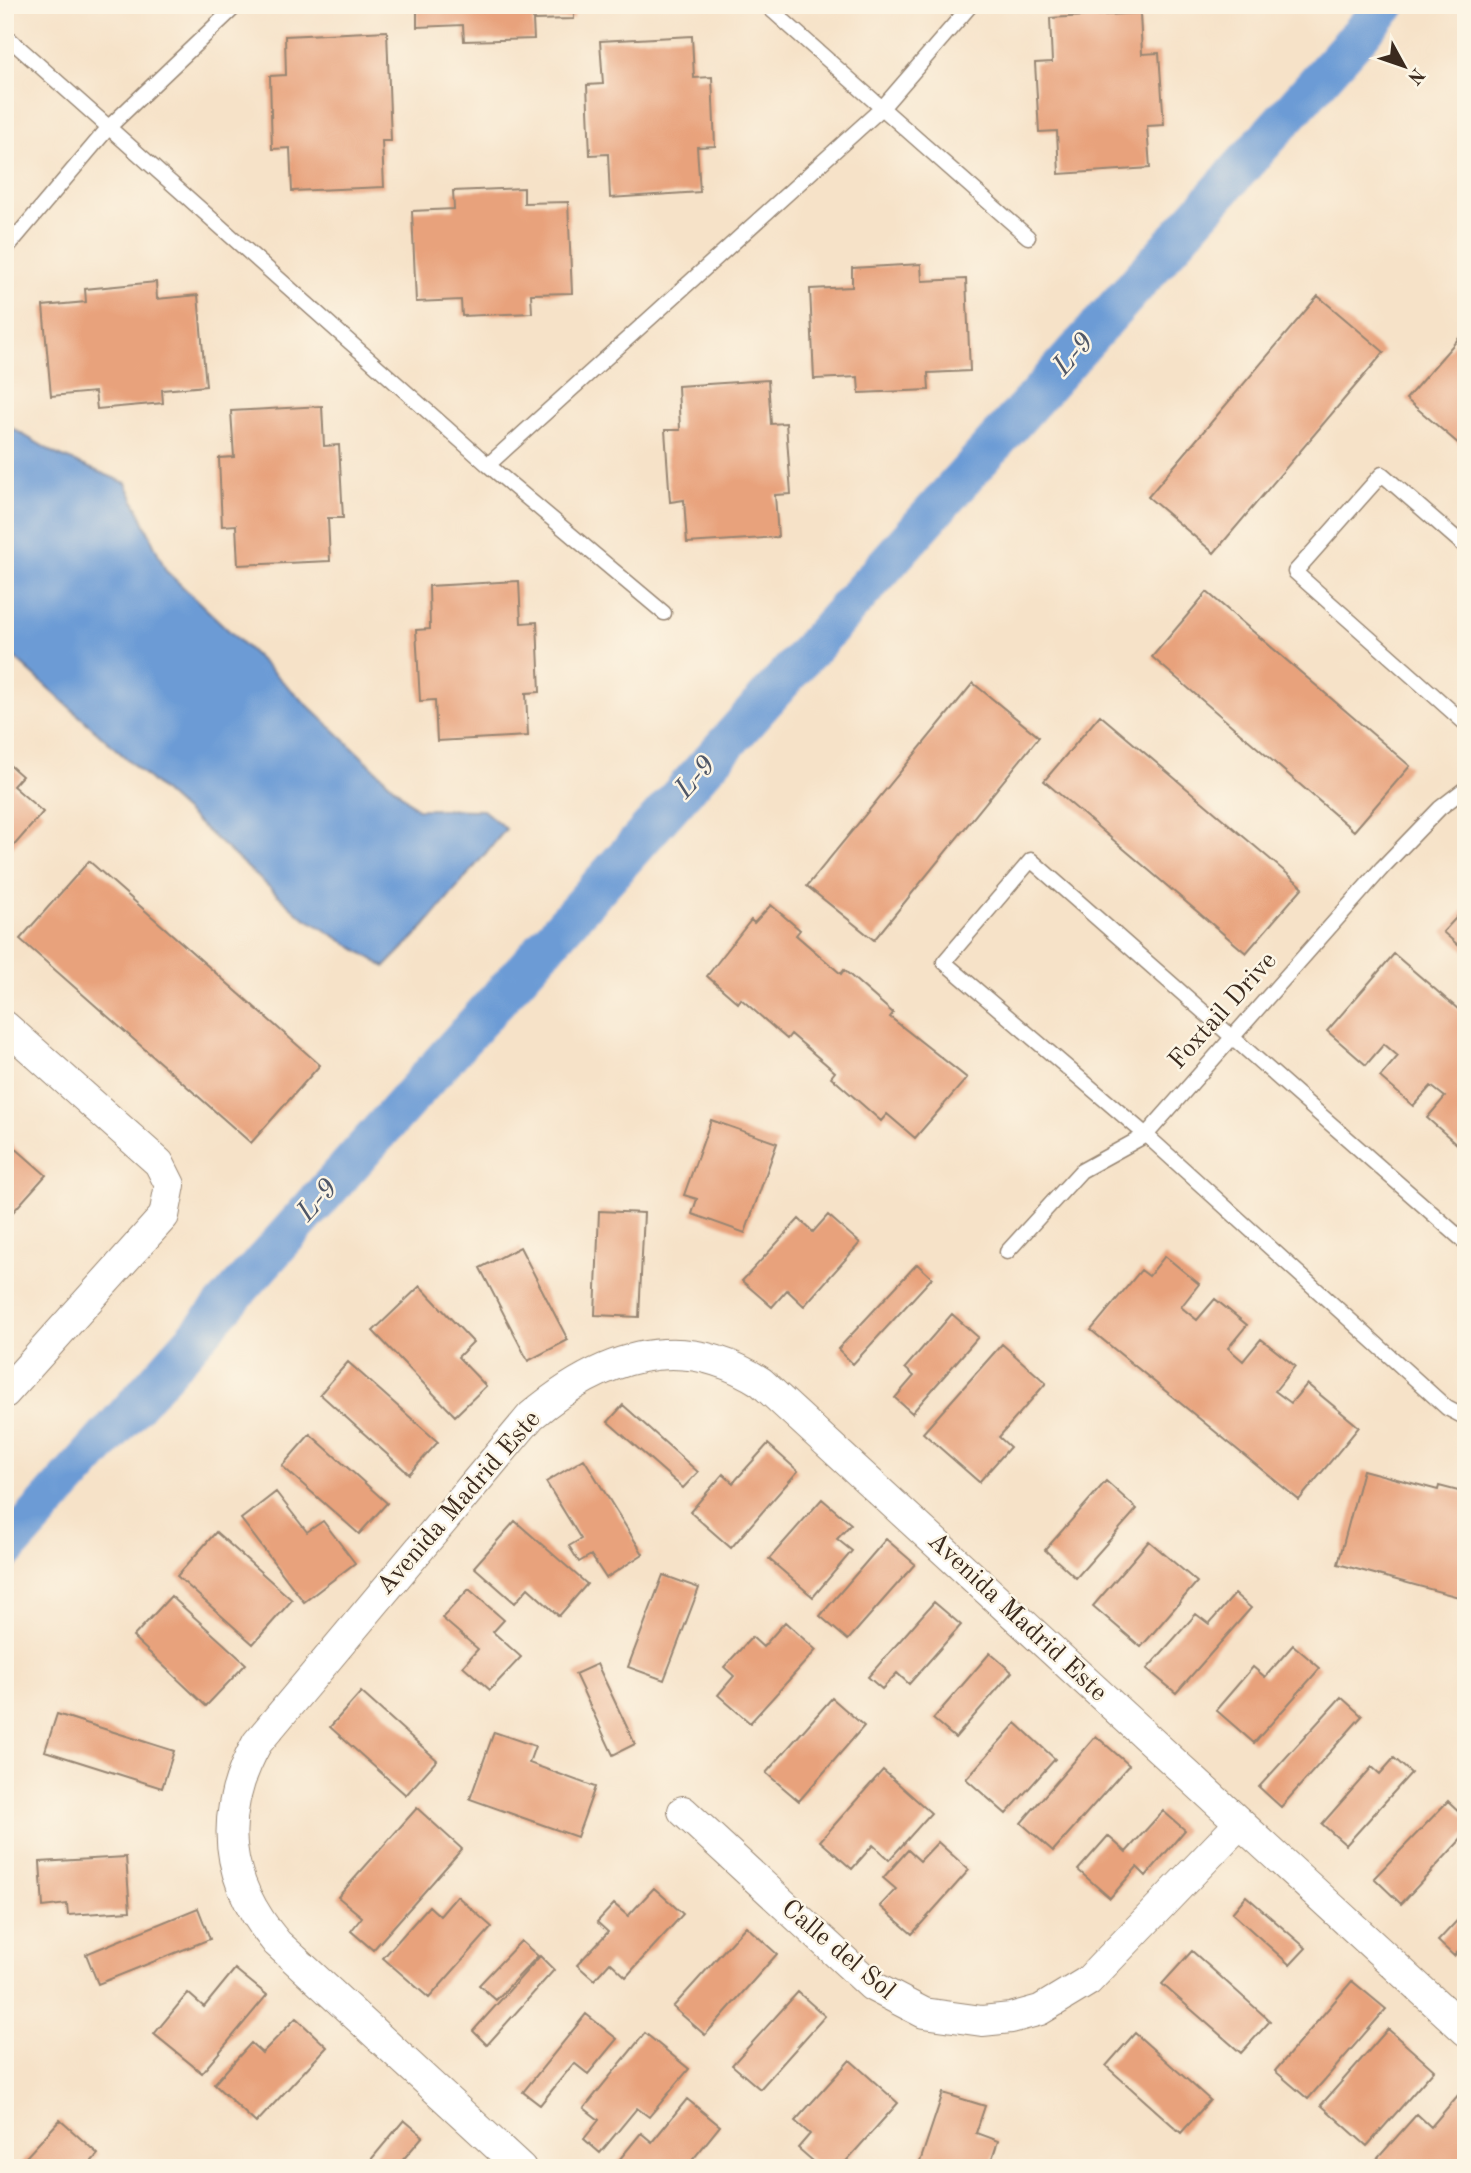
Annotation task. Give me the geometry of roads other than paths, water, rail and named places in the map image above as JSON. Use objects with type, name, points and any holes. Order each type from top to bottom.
[{"type":"street","points":[[5,1026],[159,1163],[170,1185],[164,1216],[5,1393]]},
{"type":"street","name":"Avenida Madrid Este","points":[[521,2168],[277,1943],[259,1922],[241,1885],[231,1849],[230,1821],[244,1767],[257,1743],[531,1416],[553,1397],[603,1369],[661,1353],[687,1353],[714,1358],[739,1367],[761,1382],[1466,2031]]},
{"type":"street","name":"Calle del Sol","points":[[683,1811],[872,1986],[924,2013],[982,2021],[1011,2018],[1040,2010],[1088,1981],[1240,1823]]},
{"type":"lane","points":[[5,250],[109,127],[237,5]]},
{"type":"lane","points":[[766,5],[1028,237]]},
{"type":"lane","points":[[488,465],[882,108],[971,5]]},
{"type":"lane","points":[[5,34],[488,465],[664,613]]},
{"type":"lane","points":[[1466,547],[1382,474],[1295,572],[1466,724]]},
{"type":"lane","name":"Foxtail Drive","points":[[1007,1252],[1081,1171],[1146,1135],[1382,869],[1440,808],[1466,788]]},
{"type":"lane","points":[[1466,1243],[1031,860],[944,962],[1146,1135],[1447,1408],[1466,1418]]},
{"type":"water","points":[[5,424],[58,455],[126,483],[166,571],[417,809],[483,810],[506,829],[424,927],[385,967],[299,914],[5,649]]},
{"type":"waterway","name":"L-9","points":[[5,1551],[1386,5]]}]
